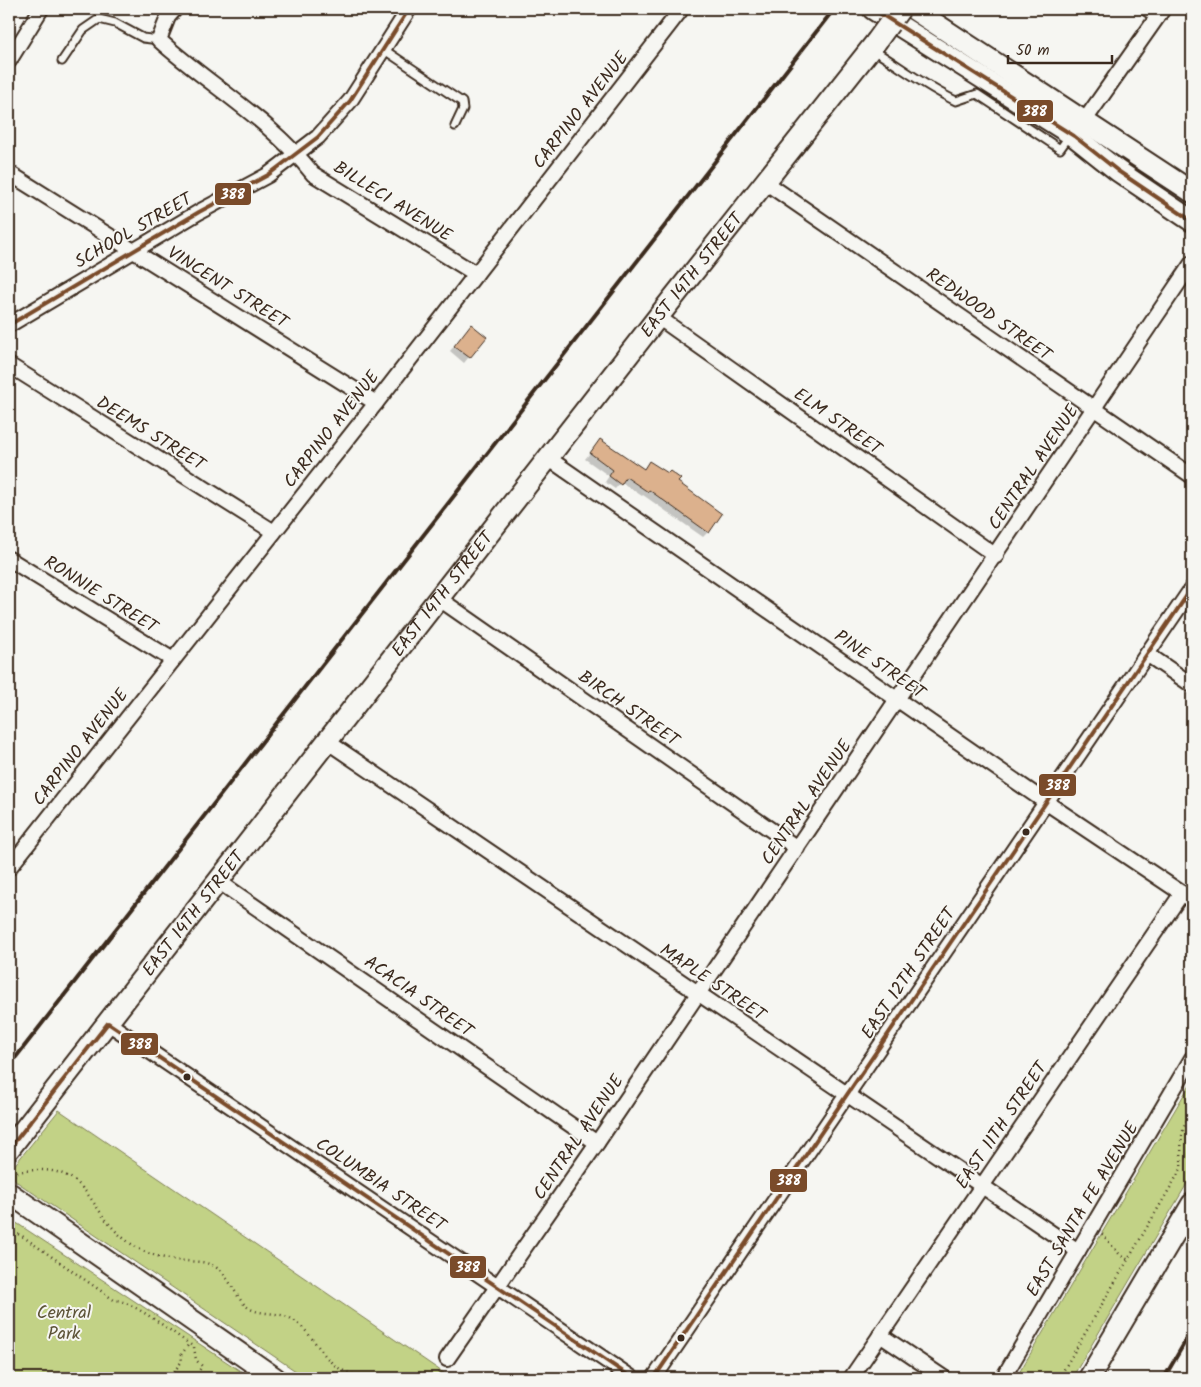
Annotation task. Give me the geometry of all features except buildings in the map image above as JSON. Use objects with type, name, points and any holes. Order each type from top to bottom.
[{"type":"street","points":[[9,61],[41,9]]},
{"type":"street","points":[[159,40],[168,17],[175,9]]},
{"type":"street","name":"SCHOOL STREET","points":[[9,325],[134,250],[268,175],[318,137],[350,101],[409,9]]},
{"type":"street","points":[[872,9],[1070,134],[1118,171],[1192,221]]},
{"type":"street","name":"EAST 14TH STREET","points":[[9,1149],[900,9]]},
{"type":"street","points":[[913,9],[1085,120],[1192,192]]},
{"type":"street","name":"CARPINO AVENUE","points":[[9,868],[376,403],[679,10]]},
{"type":"street","points":[[1085,120],[1156,11]]},
{"type":"street","name":"BILLECI AVENUE","points":[[159,40],[190,67],[225,92],[297,153],[313,174],[476,274]]},
{"type":"street","name":"VINCENT STREET","points":[[9,173],[376,403]]},
{"type":"street","name":"REDWOOD STREET","points":[[765,182],[1192,476]]},
{"type":"street","name":"CENTRAL AVENUE","points":[[446,1359],[598,1143],[996,556],[1192,262]]},
{"type":"street","name":"ELM STREET","points":[[658,317],[996,556]]},
{"type":"street","name":"DEEMS STREET","points":[[9,365],[274,532]]},
{"type":"street","name":"PINE STREET","points":[[548,458],[1047,803],[1187,897]]},
{"type":"street","name":"RONNIE STREET","points":[[9,559],[173,660]]},
{"type":"street","name":"EAST 12TH STREET","points":[[654,1378],[1192,588]]},
{"type":"street","name":"BIRCH STREET","points":[[438,598],[797,848]]},
{"type":"street","points":[[1147,654],[1192,685]]},
{"type":"street","name":"MAPLE STREET","points":[[328,742],[697,995],[1078,1252]]},
{"type":"street","name":"ACACIA STREET","points":[[218,881],[598,1143]]},
{"type":"street","name":"EAST 11TH STREET","points":[[851,1378],[981,1187],[1187,897]]},
{"type":"street","name":"COLUMBIA STREET","points":[[108,1023],[632,1378]]},
{"type":"street","name":"EAST SANTA FE AVENUE","points":[[1003,1378],[1192,1058]]},
{"type":"street","points":[[9,1193],[275,1378]]},
{"type":"street","points":[[1089,1378],[1192,1204]]},
{"type":"street","points":[[9,1209],[38,1214]]},
{"type":"street","points":[[880,1335],[944,1378]]},
{"type":"lane","points":[[62,61],[82,30],[99,19],[115,23],[143,38],[159,40]]},
{"type":"lane","points":[[873,45],[932,90],[956,101],[977,94],[1060,149],[1070,134]]},
{"type":"lane","points":[[383,49],[462,102],[463,109],[456,126]]},
{"type":"path","points":[[1059,1378],[1181,1168],[1182,1133],[1187,1120],[1192,1114]]},
{"type":"path","points":[[12,1173],[39,1169],[56,1170],[73,1179],[111,1224],[136,1248],[161,1257],[210,1264],[220,1271],[248,1308],[257,1312],[288,1317],[299,1324],[332,1364],[347,1373],[365,1378]]},
{"type":"path","points":[[1094,1225],[1122,1256],[1129,1260]]},
{"type":"path","points":[[9,1230],[22,1236],[114,1300],[123,1300],[155,1319],[161,1326],[194,1347],[196,1360],[202,1366],[195,1378]]},
{"type":"path","points":[[170,1378],[182,1360],[181,1355],[189,1344]]},
{"type":"path","points":[[173,1373],[180,1378]]},
{"type":"green space","points":[[1192,1081],[1192,1175],[1072,1378],[1016,1378]]},
{"type":"green space","points":[[59,1110],[451,1378],[306,1378],[17,1182],[14,1178],[13,1167]]},
{"type":"green space","name":"Central Park","points":[[9,1219],[18,1224],[251,1378],[9,1378]]},
{"type":"railway","points":[[9,1066],[834,9]]},
{"type":"railway","points":[[1164,1378],[1192,1330]]},
{"type":"transit line","name":"388","points":[[9,325],[199,212],[268,175],[318,137],[350,101],[409,9]]},
{"type":"transit line","name":"388","points":[[873,9],[1074,136],[1118,171],[1192,221]]},
{"type":"transit line","name":"388","points":[[654,1378],[1192,588]]},
{"type":"transit line","name":"388","points":[[9,1149],[108,1023],[632,1378]]}]
